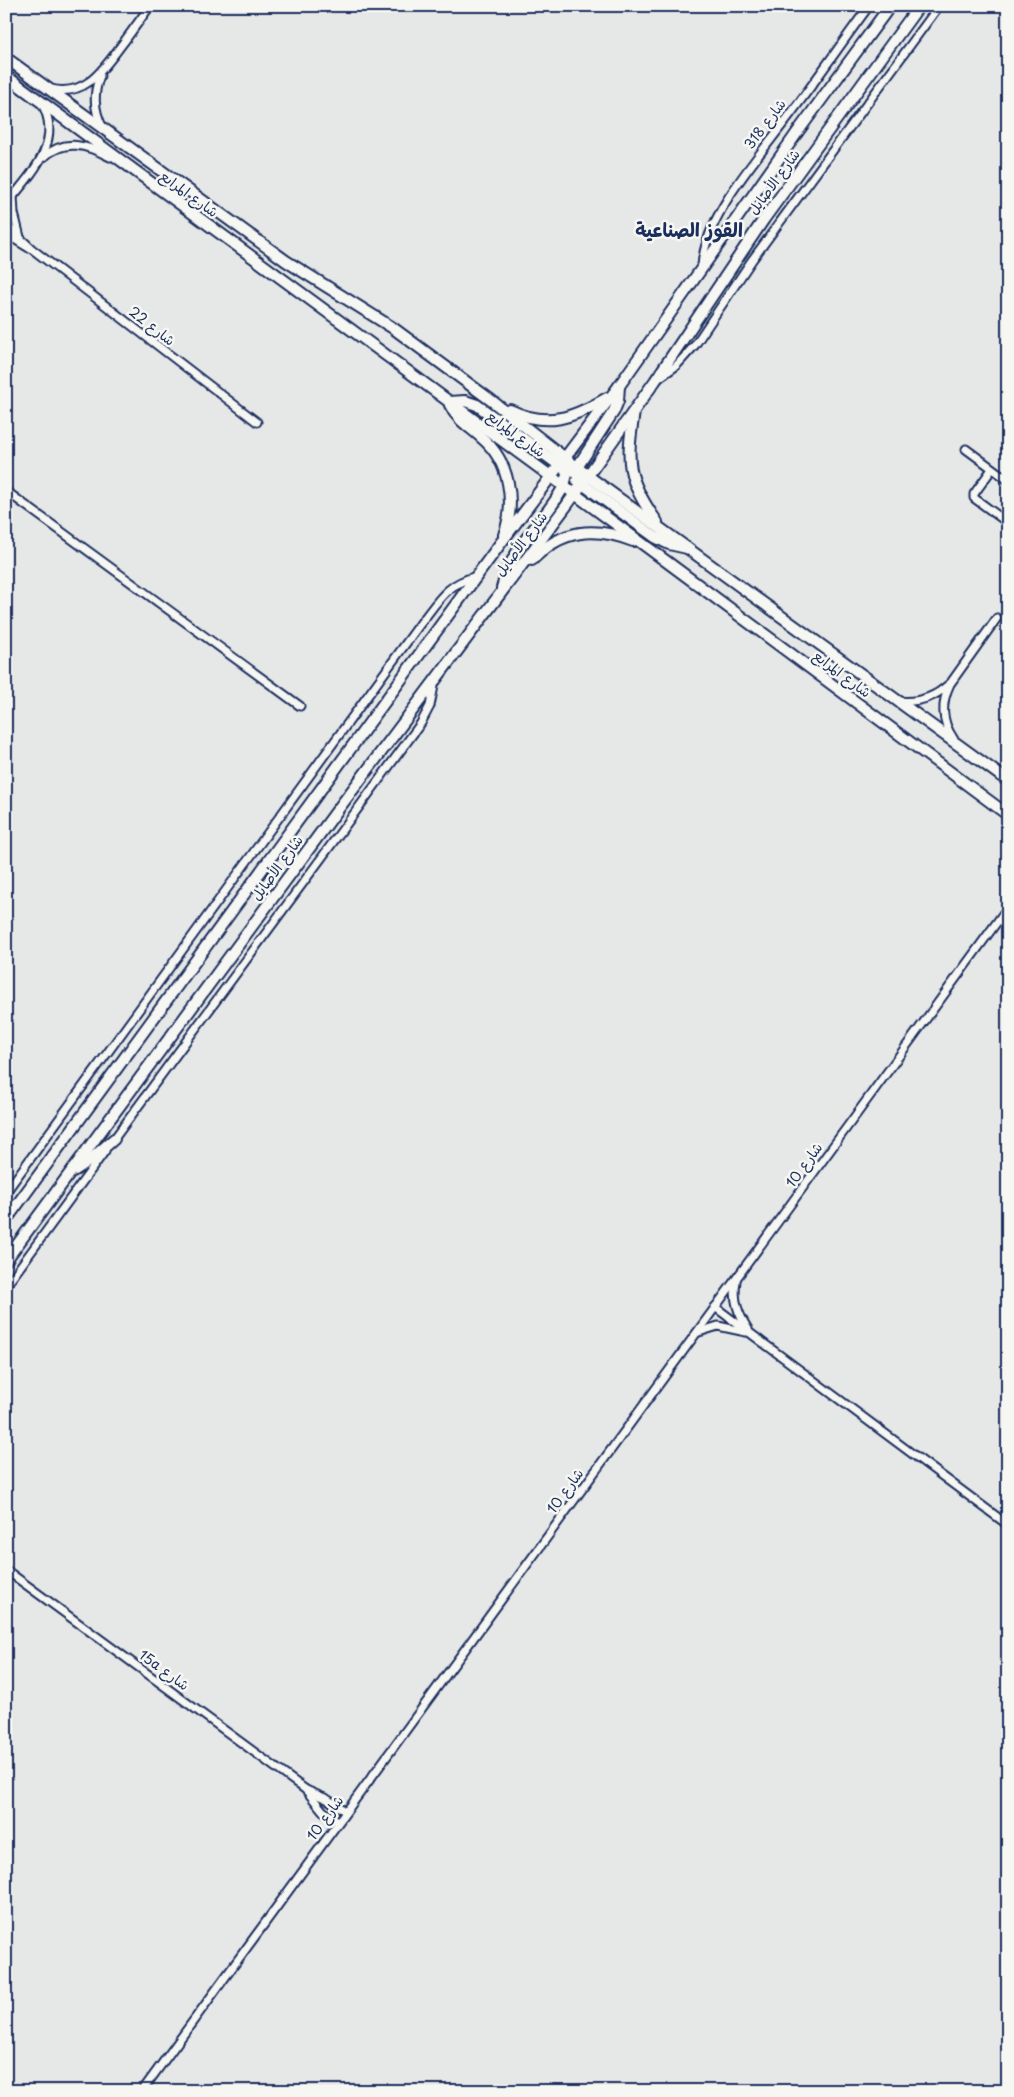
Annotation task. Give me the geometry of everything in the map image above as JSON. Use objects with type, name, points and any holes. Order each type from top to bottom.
[{"type":"main road","name":"شارع الأصايل","points":[[568,472],[612,395],[890,6]]},
{"type":"main road","name":"شارع الأصايل","points":[[585,479],[655,381],[764,219],[919,6]]},
{"type":"main road","name":"شارع المرابع","points":[[6,58],[278,256],[393,328],[492,401],[568,472],[575,494],[1008,815]]},
{"type":"main road","name":"شارع المرابع","points":[[6,76],[552,477],[568,472]]},
{"type":"main road","points":[[500,594],[507,571],[518,549],[568,472],[614,411],[618,400],[619,386]]},
{"type":"main road","points":[[492,401],[526,416],[552,420],[578,414],[612,395]]},
{"type":"main road","points":[[448,402],[465,401],[477,405],[568,472],[585,479],[662,541],[688,548]]},
{"type":"main road","points":[[448,402],[460,420],[491,447],[504,470],[509,486],[510,510],[505,533],[500,544]]},
{"type":"main road","points":[[635,410],[628,452],[630,470],[639,496],[662,529]]},
{"type":"main road","points":[[552,477],[568,472]]},
{"type":"main road","name":"شارع الأصايل","points":[[6,1220],[500,544],[552,477]]},
{"type":"main road","name":"شارع المرابع","points":[[585,479],[662,529],[1008,781]]},
{"type":"main road","points":[[575,494],[585,479]]},
{"type":"main road","name":"شارع الأصايل","points":[[6,1260],[337,810],[575,494]]},
{"type":"main road","points":[[500,594],[545,548],[572,535],[591,532],[609,533],[647,547]]},
{"type":"main road","points":[[70,1174],[114,1139]]},
{"type":"street","points":[[46,87],[63,90],[80,88],[94,80],[150,6]]},
{"type":"street","name":"شارع 318","points":[[702,267],[707,237],[730,198],[756,158],[869,6]]},
{"type":"street","points":[[655,381],[676,366],[695,345],[752,260],[939,6]]},
{"type":"street","points":[[100,74],[95,99],[97,114],[103,129]]},
{"type":"street","points":[[39,100],[45,111],[49,130],[48,142],[42,159]]},
{"type":"street","points":[[6,205],[42,159],[56,149],[77,144],[93,148],[126,165]]},
{"type":"street","points":[[6,241],[18,239],[14,213],[14,196]]},
{"type":"street","name":"شارع 22","points":[[6,225],[18,239]]},
{"type":"street","name":"شارع 22","points":[[6,234],[18,239],[32,249],[257,422]]},
{"type":"street","points":[[966,449],[1008,480]]},
{"type":"street","points":[[992,468],[975,492],[974,498],[1008,523]]},
{"type":"street","points":[[6,491],[300,706]]},
{"type":"street","points":[[6,1192],[420,624],[448,589],[458,582],[477,576]]},
{"type":"street","points":[[958,744],[948,730],[943,712],[944,702],[950,684],[997,618]]},
{"type":"street","points":[[6,1286],[422,723],[432,698],[435,680]]},
{"type":"street","points":[[898,701],[908,702],[926,699],[950,684]]},
{"type":"street","name":"شارع 10","points":[[142,2091],[1008,907]]},
{"type":"street","points":[[736,1278],[737,1309],[752,1334]]},
{"type":"street","points":[[715,1307],[1008,1525]]},
{"type":"street","points":[[696,1333],[718,1326],[752,1334]]},
{"type":"street","name":"15a شارع","points":[[6,1570],[306,1790],[326,1799],[345,1811]]},
{"type":"street","name":"15a شارع","points":[[306,1790],[323,1811],[338,1821]]},
{"type":"shaded area","points":[[6,6],[1008,6],[1008,2091],[6,2091]]},
{"type":"district","name":"القوز الصناعية","points":[[689,230]]}]
